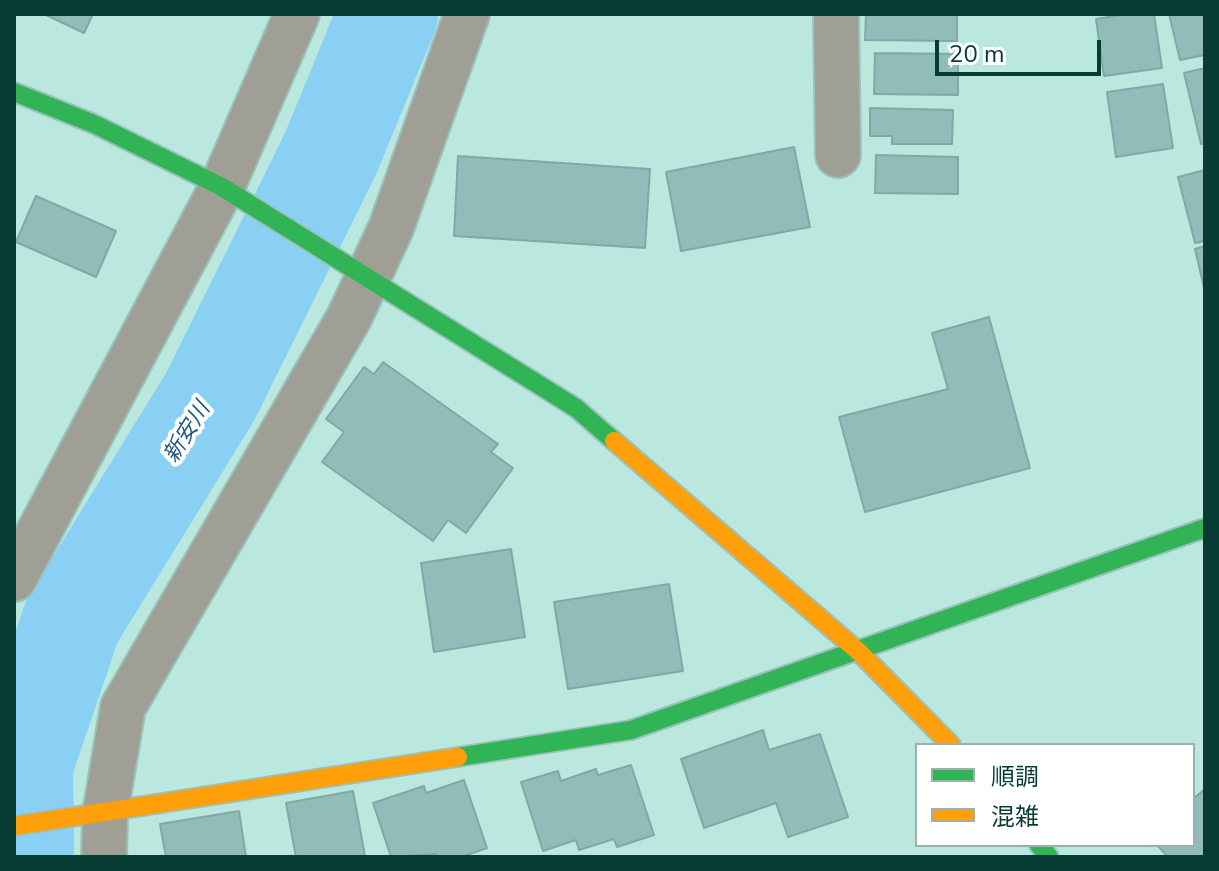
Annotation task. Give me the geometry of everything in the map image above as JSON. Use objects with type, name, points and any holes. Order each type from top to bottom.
[{"type":"street","points":[[14,579],[235,195],[297,14]]},
{"type":"street","points":[[104,857],[92,815],[123,707],[349,318],[357,271],[391,228],[467,14]]},
{"type":"street","points":[[836,14],[838,155]]},
{"type":"street","points":[[14,92],[94,124],[235,195],[576,408],[859,652],[949,743]]},
{"type":"street","points":[[14,826],[631,730],[1205,528]]},
{"type":"building","points":[[44,14],[93,14],[84,33]]},
{"type":"building","points":[[866,14],[957,14],[957,41],[865,40]]},
{"type":"building","points":[[1154,14],[1162,68],[1104,76],[1096,19]]},
{"type":"building","points":[[1169,14],[1205,14],[1205,55],[1180,60]]},
{"type":"building","points":[[875,53],[958,54],[958,95],[874,94]]},
{"type":"building","points":[[1205,68],[1205,144],[1201,144],[1184,73]]},
{"type":"building","points":[[1163,84],[1173,148],[1116,157],[1107,92]]},
{"type":"building","points":[[870,108],[953,110],[952,144],[892,144],[892,136],[870,136]]},
{"type":"building","points":[[794,147],[810,227],[681,251],[666,172]]},
{"type":"building","points":[[876,155],[958,157],[958,194],[875,193]]},
{"type":"building","points":[[458,156],[650,169],[645,248],[454,236]]},
{"type":"building","points":[[1205,170],[1205,241],[1195,243],[1178,177]]},
{"type":"building","points":[[36,196],[116,231],[96,277],[16,242]]},
{"type":"building","points":[[1205,246],[1205,292],[1195,249]]},
{"type":"building","points":[[989,317],[1030,468],[865,512],[839,417],[948,389],[932,333]]},
{"type":"building","points":[[383,362],[498,444],[491,452],[513,468],[466,533],[448,520],[433,541],[322,462],[344,432],[326,419],[364,367],[374,374]]},
{"type":"building","points":[[511,549],[525,637],[434,652],[421,563]]},
{"type":"building","points":[[669,584],[683,671],[568,689],[554,602]]},
{"type":"building","points":[[763,730],[769,750],[820,734],[848,817],[788,837],[776,803],[704,828],[681,759]]},
{"type":"building","points":[[631,765],[654,835],[617,847],[614,839],[579,850],[576,840],[543,851],[521,782],[558,771],[561,781],[596,769],[598,775]]},
{"type":"building","points":[[464,780],[487,848],[461,857],[438,857],[436,854],[391,857],[373,803],[424,786],[426,793]]},
{"type":"building","points":[[1205,789],[1205,857],[1168,857],[1159,847],[1195,847],[1195,797]]},
{"type":"building","points":[[353,791],[365,856],[296,857],[286,803]]},
{"type":"building","points":[[239,811],[246,857],[166,857],[160,824]]},
{"type":"waterway","name":"新安川","points":[[24,857],[23,765],[72,621],[210,397],[330,155],[388,14]]},
{"type":"traffic: fast","points":[[14,92],[94,124],[222,187],[576,408],[614,441]]},
{"type":"traffic: fast","points":[[458,757],[631,730],[1205,528]]},
{"type":"traffic: fast","points":[[1041,847],[1049,857]]},
{"type":"traffic: slow","points":[[614,441],[859,652],[949,743]]},
{"type":"traffic: slow","points":[[14,826],[458,757]]}]
